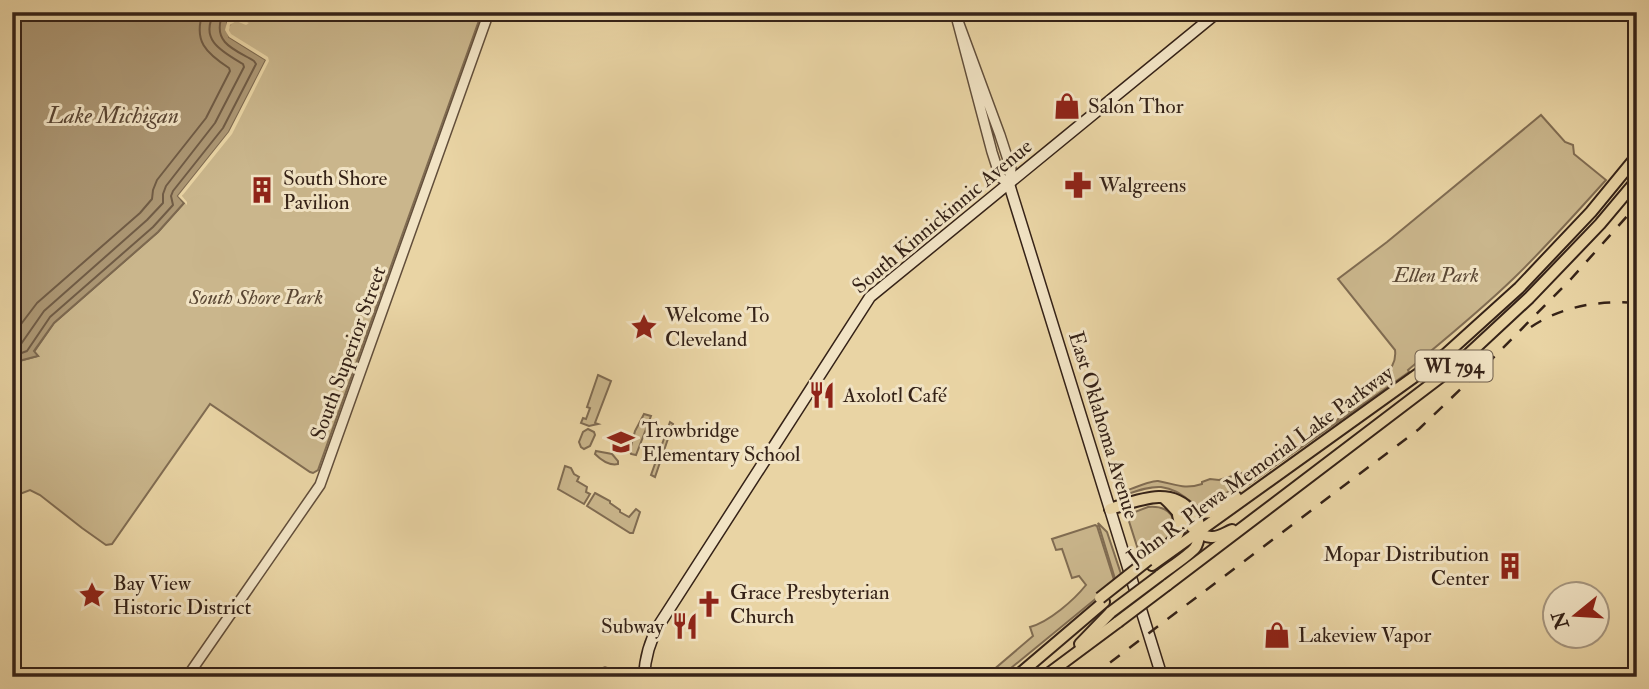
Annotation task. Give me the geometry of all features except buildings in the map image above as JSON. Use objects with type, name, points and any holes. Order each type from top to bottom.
[{"type":"main road","name":"South Kinnickinnic Avenue","points":[[644,677],[650,640],[866,302],[1218,12]]},
{"type":"main road","name":"John R. Plewa Memorial Lake Parkway","points":[[1016,677],[1150,563],[1199,532],[1446,354],[1519,288],[1591,212],[1637,156]]},
{"type":"main road","name":"John R. Plewa Memorial Lake Parkway","points":[[1044,677],[1458,363],[1530,299],[1600,225],[1637,180]]},
{"type":"main road","name":"East Oklahoma Avenue","points":[[1009,184],[1162,677]]},
{"type":"main road","points":[[1191,510],[1213,512],[1296,456],[1315,448]]},
{"type":"main road","points":[[1069,657],[1090,632],[1105,604],[1159,576],[1195,548],[1198,541],[1198,521],[1191,510],[1177,499],[1148,497],[1110,509]]},
{"type":"main road","points":[[1164,498],[1191,527],[1206,536],[1218,536],[1247,523]]},
{"type":"main road","points":[[1150,563],[1179,534],[1181,525],[1176,508]]},
{"type":"street","name":"South Superior Street","points":[[187,677],[320,485],[489,12]]},
{"type":"street","name":"East Oklahoma Avenue","points":[[957,17],[990,146],[1000,177],[1009,184]]},
{"type":"green space","name":"South Shore Park","points":[[254,12],[482,12],[318,470],[310,472],[210,404],[112,544],[106,545],[40,495],[30,490],[12,497],[12,370],[19,361],[38,356],[34,352],[54,323],[158,232],[184,203],[180,200],[225,30],[236,17],[246,21]]},
{"type":"green space","name":"Ellen Park","points":[[1541,115],[1565,142],[1573,145],[1574,154],[1606,180],[1538,254],[1488,302],[1408,370],[1409,372],[1242,489],[1237,486],[1225,494],[1227,500],[1216,506],[1199,506],[1180,494],[1161,487],[1146,488],[1122,496],[1120,493],[1155,481],[1190,486],[1260,469],[1318,434],[1373,393],[1393,364],[1395,350],[1338,279]]},
{"type":"green space","points":[[598,375],[611,381],[595,423],[598,424],[589,426],[581,423],[583,418],[586,419],[590,408],[587,407]]},
{"type":"green space","points":[[644,414],[651,416],[636,455],[631,454],[635,431]]},
{"type":"green space","points":[[670,422],[673,424],[655,477],[651,475]]},
{"type":"green space","points":[[588,429],[595,435],[590,446],[584,449],[579,442],[583,432]]},
{"type":"green space","points":[[596,451],[612,454],[618,464],[603,461],[595,454]]},
{"type":"green space","points":[[565,466],[571,468],[579,477],[577,481],[587,487],[586,492],[590,494],[584,504],[558,489]]},
{"type":"green space","points":[[595,493],[610,501],[629,517],[636,509],[640,512],[633,533],[587,506]]},
{"type":"green space","points":[[1148,507],[1164,509],[1175,522],[1173,534],[1142,562],[1127,515]]},
{"type":"green space","points":[[1098,523],[1107,532],[1122,577],[1116,582]]},
{"type":"green space","points":[[1095,525],[1115,583],[1000,677],[985,677],[1033,636],[1030,627],[1061,610],[1086,585],[1079,576],[1072,578],[1062,549],[1056,550],[1052,539]]},
{"type":"water","name":"Lake Michigan","points":[[12,12],[254,12],[246,21],[236,18],[227,22],[229,37],[266,60],[229,132],[178,196],[184,203],[158,232],[54,323],[34,351],[38,356],[19,361],[12,370]]},
{"type":"pier","points":[[236,17],[249,23],[246,25],[236,21],[230,25],[231,34],[268,57],[269,61],[232,134],[182,196],[187,205],[178,196],[229,132],[266,60],[229,37],[225,30],[227,22]]},
{"type":"railway","points":[[1091,677],[1419,429],[1571,279],[1637,205]]},
{"type":"railway","points":[[1531,327],[1568,309],[1595,304],[1637,303]]},
{"type":"place","name":"Salon Thor","points":[[1067,106]]},
{"type":"place","name":"Walgreens","points":[[1078,185]]},
{"type":"place","name":"South Shore Pavilion","points":[[262,190]]},
{"type":"place","name":"Welcome To Cleveland","points":[[644,327]]},
{"type":"place","name":"Axolotl Café","points":[[822,395]]},
{"type":"place","name":"Trowbridge Elementary School","points":[[621,442]]},
{"type":"place","name":"Mopar Distribution Center","points":[[1510,566]]},
{"type":"place","name":"Bay View Historic District","points":[[92,595]]},
{"type":"place","name":"Grace Presbyterian Church","points":[[709,604]]},
{"type":"place","name":"Subway","points":[[685,626]]},
{"type":"place","name":"Lakeview Vapor","points":[[1277,635]]}]
